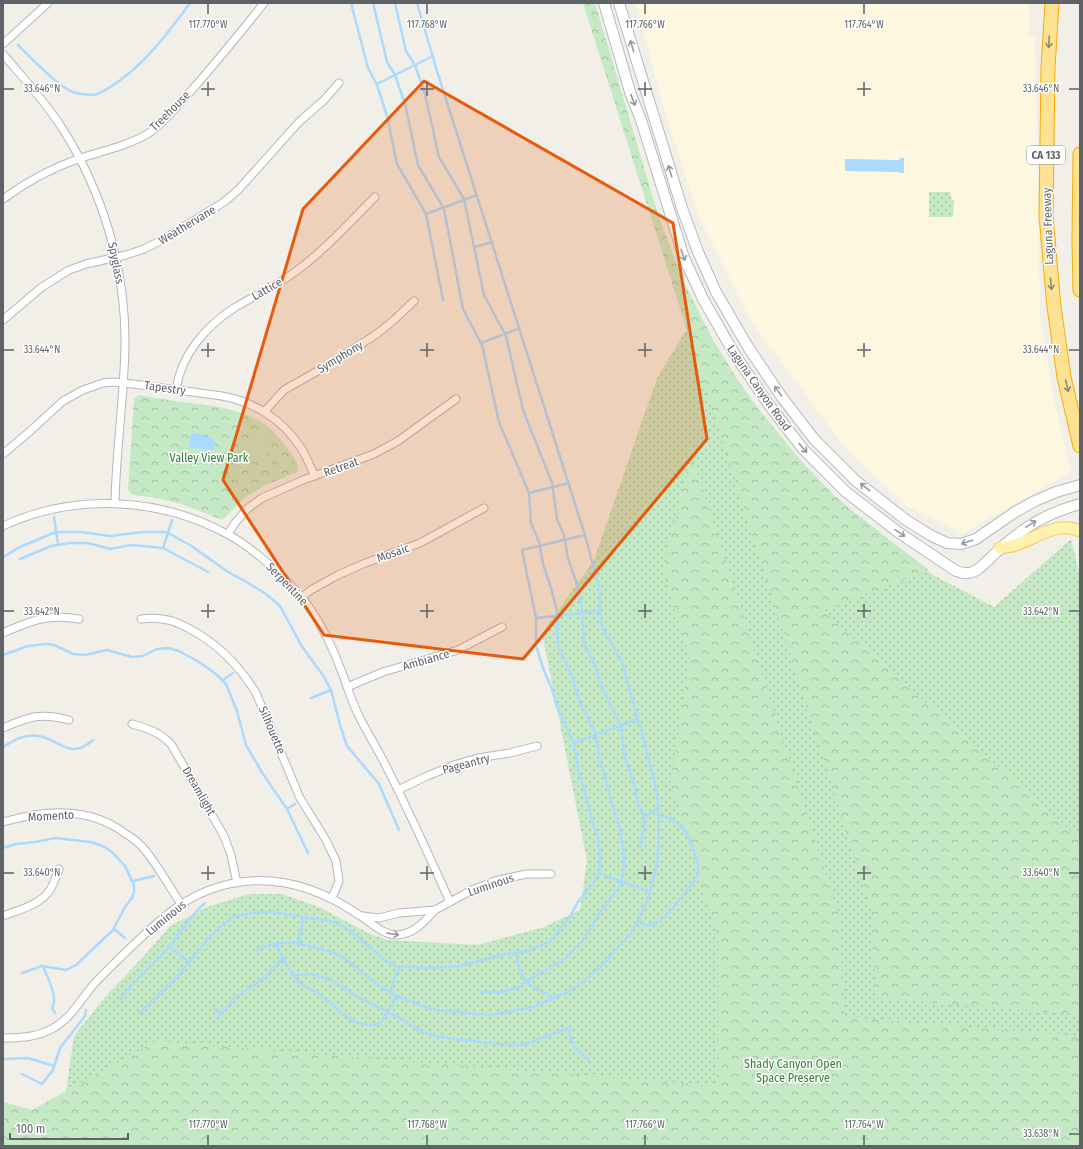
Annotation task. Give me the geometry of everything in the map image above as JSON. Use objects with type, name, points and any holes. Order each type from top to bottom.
[{"type":"highway","name":"Laguna Freeway","points":[[1052,3],[1048,75],[1046,216],[1054,307],[1064,376],[1080,446]]},
{"type":"highway","name":"CA 133","points":[[1080,154],[1080,290]]},
{"type":"main road","name":"Laguna Canyon Road","points":[[604,3],[631,95],[672,217],[684,258],[703,299],[735,355],[769,405],[803,449],[846,492],[898,532],[956,571],[964,574],[977,570],[1000,548],[1031,524],[1060,510],[1080,504]]},
{"type":"main road","name":"Laguna Canyon Road","points":[[619,3],[682,208],[698,252],[716,292],[748,347],[814,439],[856,481],[906,520],[930,536],[947,543],[961,544],[976,539],[1015,512],[1035,501],[1056,492],[1080,485]]},
{"type":"main road","points":[[672,217],[682,208]]},
{"type":"main road","points":[[1000,548],[1020,544],[1037,535],[1056,529],[1071,528],[1080,530]]},
{"type":"street","points":[[3,44],[48,3]]},
{"type":"street","name":"Treehouse","points":[[3,199],[41,176],[80,158],[136,139],[150,132],[161,124],[223,54],[264,3]]},
{"type":"street","name":"Spyglass","points":[[3,54],[55,117],[80,158],[106,220],[116,257],[121,287],[125,352],[114,503]]},
{"type":"street","name":"Weathervane","points":[[3,320],[42,287],[69,270],[86,264],[133,253],[149,247],[224,202],[238,190],[299,122],[324,100],[339,83]]},
{"type":"street","name":"Lattice","points":[[176,390],[186,359],[206,331],[224,315],[285,279],[308,262],[375,197]]},
{"type":"street","name":"Symphony","points":[[265,411],[284,390],[337,360],[378,333],[414,301]]},
{"type":"street","name":"Tapestry","points":[[3,454],[28,434],[54,408],[71,395],[103,383],[123,383],[236,398],[265,411],[284,427],[296,440],[315,476]]},
{"type":"street","name":"Retreat","points":[[228,534],[241,516],[254,503],[274,492],[360,460],[385,448],[409,434],[456,399]]},
{"type":"street","name":"Serpentine","points":[[3,526],[30,515],[52,509],[76,505],[114,503],[141,506],[179,514],[205,523],[228,534],[257,554],[302,597],[331,643],[357,713],[398,790],[450,902]]},
{"type":"street","name":"Mosaic","points":[[302,597],[311,590],[338,575],[363,564],[420,544],[484,508]]},
{"type":"street","points":[[3,633],[18,626],[49,617],[62,616],[79,619]]},
{"type":"street","name":"Silhouette","points":[[141,619],[156,618],[169,620],[200,635],[217,646],[248,681],[256,693],[300,798],[326,840],[336,861],[338,881],[337,889],[332,898]]},
{"type":"street","name":"Ambiance","points":[[347,687],[383,672],[458,650],[502,627]]},
{"type":"street","points":[[3,728],[22,720],[43,715],[56,716],[69,720]]},
{"type":"street","name":"Dreamlight","points":[[132,724],[148,728],[158,733],[171,744],[222,832],[231,854],[237,883]]},
{"type":"street","name":"Pageantry","points":[[398,790],[457,764],[478,758],[510,753],[537,746]]},
{"type":"street","name":"Momento","points":[[3,822],[34,815],[67,813],[88,815],[103,820],[118,827],[144,849],[180,904]]},
{"type":"street","points":[[3,916],[32,904],[44,897],[53,884],[59,869]]},
{"type":"street","name":"Luminous","points":[[3,1038],[34,1036],[49,1031],[60,1024],[103,975],[160,920],[180,904],[200,893],[221,886],[262,880],[288,883],[305,887],[332,898],[382,931],[389,934],[401,934],[415,929],[435,910],[484,885],[505,878],[526,874],[552,874]]},
{"type":"street","name":"Luminous","points":[[359,915],[379,918],[399,913],[435,910]]},
{"type":"highlighted area","points":[[424,81],[673,223],[707,439],[523,659],[324,635],[223,480],[303,209]]},
{"type":"shaded area","points":[[636,3],[1029,3],[1029,36],[1035,36],[1040,315],[1053,396],[1071,472],[962,534],[906,506],[846,449],[751,321],[698,215],[661,98]]},
{"type":"green space","points":[[583,3],[595,3],[657,211],[681,276],[713,340],[758,409],[803,463],[836,497],[863,520],[929,570],[826,609],[825,612],[1080,839],[1080,1015],[876,998],[871,909]]},
{"type":"green space","points":[[929,192],[950,192],[952,200],[954,200],[953,217],[929,217]]},
{"type":"green space","points":[[690,324],[819,484],[933,575],[994,607],[1071,539],[1080,577],[1080,1146],[58,1146],[74,1036],[105,997],[170,926],[207,907],[249,894],[282,894],[321,908],[368,933],[388,940],[477,945],[544,927],[580,910],[587,860],[542,633],[594,560],[657,378]]},
{"type":"green space","name":"Valley View Park","points":[[139,395],[212,406],[240,412],[265,425],[276,434],[290,452],[299,470],[264,486],[243,499],[222,520],[182,504],[152,497],[132,495],[128,490],[134,399]]},
{"type":"green space","points":[[250,433],[268,434],[266,463],[248,461]]},
{"type":"green space","name":"Shady Canyon Open Space Preserve","points":[[692,455],[839,915],[845,1017],[1080,1036],[1080,1146],[3,1146],[3,1102],[32,1110],[156,1041],[717,1086],[718,937],[670,785],[690,659],[662,570]]},
{"type":"water","points":[[900,158],[904,158],[904,173],[845,171],[845,159],[899,160]]},
{"type":"water","points":[[200,433],[209,438],[215,439],[214,450],[189,448],[190,435]]},
{"type":"waterway","points":[[18,45],[60,85],[73,92],[95,95],[111,87],[137,66],[171,28],[190,3]]},
{"type":"waterway","points":[[351,3],[368,68],[377,85],[387,116],[397,164],[426,214],[443,300]]},
{"type":"waterway","points":[[373,3],[387,62],[395,75],[405,104],[418,165],[444,209],[463,309],[482,345],[499,422],[529,493],[531,523],[539,542],[543,564],[558,616],[557,637],[559,647],[573,679],[580,703],[596,734],[599,757],[620,830],[623,847],[624,866],[621,885],[601,911],[583,940],[566,958],[536,975],[519,987],[504,992],[481,992]]},
{"type":"waterway","points":[[395,3],[406,51],[415,65],[425,94],[439,157],[464,199],[484,295],[506,336],[523,410],[552,483],[557,519],[564,535],[568,559],[576,581],[582,609],[584,642],[596,668],[603,690],[621,725],[624,755],[635,787],[638,803],[644,817],[644,828],[640,848]]},
{"type":"waterway","points":[[258,949],[274,944],[289,942],[326,950],[343,957],[378,985],[391,993],[411,1002],[436,1010],[490,1015],[533,1007],[567,992],[583,982],[603,964],[632,932],[648,899],[656,870],[659,846],[658,801],[638,719],[622,662],[601,623],[600,592],[585,535],[437,71],[417,3]]},
{"type":"waterway","points":[[377,84],[433,56]]},
{"type":"waterway","points":[[426,214],[477,195]]},
{"type":"waterway","points":[[475,247],[492,242]]},
{"type":"waterway","points":[[481,343],[520,328]]},
{"type":"waterway","points":[[529,493],[569,483]]},
{"type":"waterway","points":[[54,517],[58,544]]},
{"type":"waterway","points":[[163,548],[172,520]]},
{"type":"waterway","points":[[3,557],[22,546],[56,532],[81,532],[110,536],[143,532],[166,532],[190,545],[228,572],[266,594],[280,606],[301,645],[324,677],[331,690],[347,746],[379,784],[399,830]]},
{"type":"waterway","points":[[140,1013],[179,975],[209,937],[232,917],[253,913],[271,912],[335,922],[352,932],[386,961],[396,966],[428,968],[459,966],[501,955],[527,951],[549,942],[568,920],[578,902],[594,882],[599,873],[600,857],[598,838],[579,773],[574,743],[557,707],[536,646],[536,618],[522,550],[585,535]]},
{"type":"waterway","points":[[20,559],[51,546],[69,543],[88,543],[110,549],[131,545],[163,548],[208,572]]},
{"type":"waterway","points":[[536,618],[601,611]]},
{"type":"waterway","points":[[3,655],[28,646],[46,644],[54,645],[73,654],[85,655],[107,650],[132,657],[143,656],[157,649],[168,648],[179,651],[199,662],[216,674],[226,684],[237,711],[246,745],[263,774],[287,809],[308,853]]},
{"type":"waterway","points":[[223,680],[233,673]]},
{"type":"waterway","points":[[311,698],[331,690]]},
{"type":"waterway","points":[[574,743],[638,719]]},
{"type":"waterway","points":[[3,747],[15,740],[28,736],[46,738],[71,749],[77,749],[85,746],[93,740]]},
{"type":"waterway","points":[[287,809],[295,804]]},
{"type":"waterway","points":[[644,817],[658,808]]},
{"type":"waterway","points":[[638,921],[646,926],[660,921],[669,913],[681,898],[698,873],[698,864],[687,834],[674,820],[659,815]]},
{"type":"waterway","points":[[3,848],[16,844],[55,838],[91,842],[105,847],[113,853],[125,866],[134,885],[132,898],[125,907],[113,930],[76,965],[66,970],[42,966],[22,973]]},
{"type":"waterway","points":[[599,873],[650,892]]},
{"type":"waterway","points":[[133,881],[154,876]]},
{"type":"waterway","points":[[120,1000],[168,948],[194,914],[205,903]]},
{"type":"waterway","points":[[299,943],[303,918]]},
{"type":"waterway","points":[[114,929],[125,938]]},
{"type":"waterway","points":[[276,943],[282,958],[299,982],[320,995],[355,1022],[371,1025],[381,1023],[397,996]]},
{"type":"waterway","points":[[169,946],[189,962]]},
{"type":"waterway","points":[[516,953],[520,971],[527,982],[538,990],[554,998]]},
{"type":"waterway","points":[[216,1019],[236,997],[264,978],[283,958]]},
{"type":"waterway","points":[[43,966],[53,993],[54,1004],[52,1008],[55,1013]]},
{"type":"waterway","points":[[390,992],[399,967]]},
{"type":"waterway","points":[[294,975],[313,974],[331,980],[360,998],[405,1021],[421,1032],[439,1037],[497,1044],[523,1045],[571,1027]]},
{"type":"waterway","points":[[215,1009],[221,1014]]},
{"type":"waterway","points":[[22,1074],[42,1084],[53,1070],[60,1048],[85,1016],[86,1010]]},
{"type":"waterway","points":[[569,1028],[574,1047],[589,1060]]},
{"type":"waterway","points":[[3,1059],[28,1058],[54,1066]]}]
